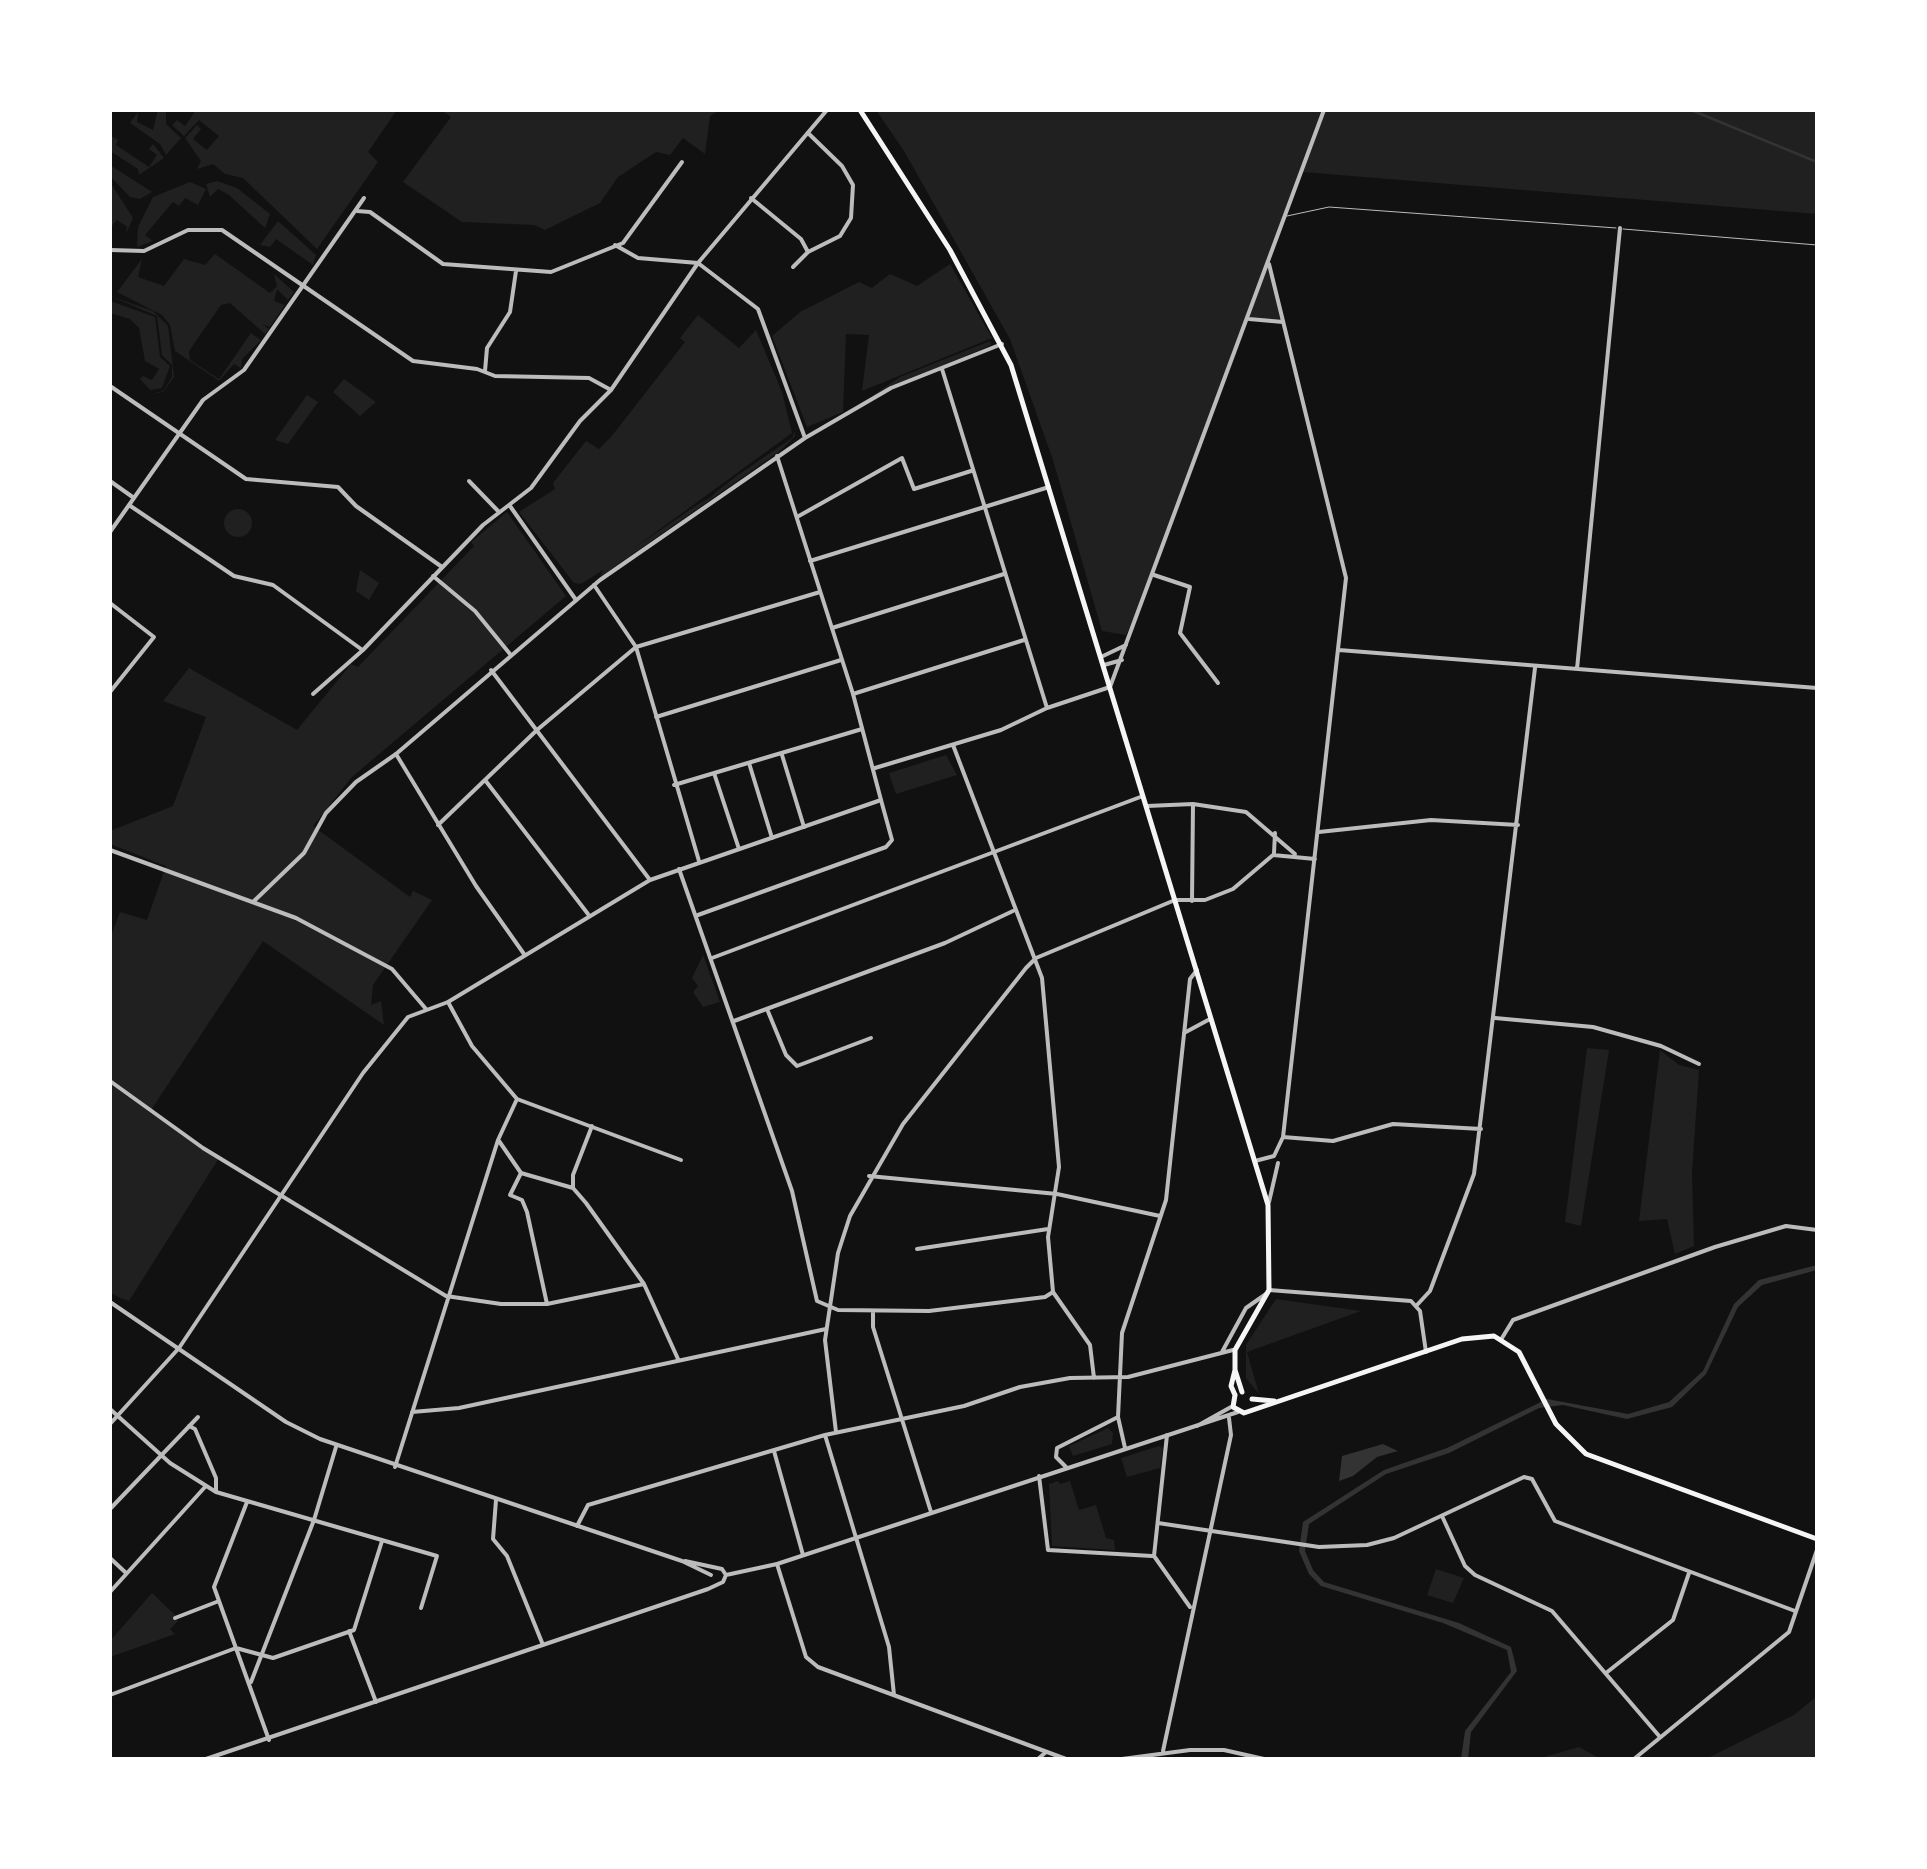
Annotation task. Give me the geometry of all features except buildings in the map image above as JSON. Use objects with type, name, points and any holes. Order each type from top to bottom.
[{"type":"main road","points":[[860,110],[950,250],[1002,344],[1268,1205],[1268,1292],[1235,1350],[1239,1394],[1232,1406],[1238,1412],[1252,1403],[1274,1402],[1472,1336],[1502,1338],[1522,1356],[1550,1415],[1568,1440],[1599,1460],[1817,1539]]},
{"type":"main road","points":[[1239,1394],[1252,1403]]},
{"type":"street","points":[[313,694],[500,512],[532,488],[580,421],[611,390],[698,264],[827,110]]},
{"type":"street","points":[[875,768],[1002,730],[1046,708],[1110,687],[1324,110]]},
{"type":"street","points":[[793,267],[808,252],[840,236],[851,218],[854,185],[842,166],[807,132]]},
{"type":"street","points":[[353,214],[364,209],[443,264],[551,272],[623,243],[682,162]]},
{"type":"street","points":[[110,532],[202,400],[239,374],[266,340],[364,198]]},
{"type":"street","points":[[752,198],[801,239],[808,252]]},
{"type":"street","points":[[1577,669],[1620,228]]},
{"type":"street","points":[[110,250],[142,252],[188,230],[218,230],[234,235],[412,361],[485,371],[494,376],[589,378],[611,390]]},
{"type":"street","points":[[615,245],[638,258],[698,264],[758,309],[804,438]]},
{"type":"street","points":[[1254,1161],[1274,1156],[1284,1137],[1339,650],[1344,557],[1269,264]]},
{"type":"street","points":[[485,371],[488,348],[510,312],[516,270]]},
{"type":"street","points":[[1249,319],[1283,322]]},
{"type":"street","points":[[252,902],[304,852],[326,813],[356,782],[396,754],[594,585],[804,438],[891,388],[1002,344]]},
{"type":"street","points":[[942,368],[1046,708]]},
{"type":"street","points":[[110,386],[246,480],[338,487],[356,506],[442,567]]},
{"type":"street","points":[[696,915],[886,847],[892,840],[875,768],[778,456]]},
{"type":"street","points":[[797,517],[902,458],[914,489],[971,471]]},
{"type":"street","points":[[469,480],[500,512]]},
{"type":"street","points":[[110,481],[134,498]]},
{"type":"street","points":[[810,561],[1049,487]]},
{"type":"street","points":[[129,505],[234,576],[273,585],[362,650]]},
{"type":"street","points":[[510,505],[576,600]]},
{"type":"street","points":[[832,628],[1004,573]]},
{"type":"street","points":[[1154,575],[1190,587],[1180,633],[1218,683]]},
{"type":"street","points":[[433,576],[474,610],[510,654]]},
{"type":"street","points":[[594,585],[636,647],[700,861]]},
{"type":"street","points":[[438,825],[538,730],[636,647],[820,592]]},
{"type":"street","points":[[110,603],[152,633],[149,648],[110,692]]},
{"type":"street","points":[[853,694],[1024,640]]},
{"type":"street","points":[[1101,657],[1129,642]]},
{"type":"street","points":[[1339,650],[1817,688]]},
{"type":"street","points":[[1104,666],[1115,666],[1123,659]]},
{"type":"street","points":[[656,717],[842,660]]},
{"type":"street","points":[[1417,1305],[1430,1292],[1467,1200],[1481,1128],[1535,668]]},
{"type":"street","points":[[491,670],[650,880]]},
{"type":"street","points":[[674,784],[862,730]]},
{"type":"street","points":[[953,745],[1036,958],[1057,1122],[1057,1194],[1048,1229],[1053,1292],[1090,1346],[1094,1378]]},
{"type":"street","points":[[396,754],[524,954]]},
{"type":"street","points":[[782,754],[804,827]]},
{"type":"street","points":[[749,763],[772,838]]},
{"type":"street","points":[[714,774],[738,848]]},
{"type":"street","points":[[485,780],[588,914]]},
{"type":"street","points":[[711,958],[1143,796]]},
{"type":"street","points":[[110,1424],[178,1348],[392,1030],[426,1009],[448,1002],[650,880],[881,800]]},
{"type":"street","points":[[1192,902],[1193,804]]},
{"type":"street","points":[[1146,806],[1193,804],[1246,812],[1296,854]]},
{"type":"street","points":[[1320,832],[1431,820],[1518,825]]},
{"type":"street","points":[[1274,833],[1274,855]]},
{"type":"street","points":[[110,850],[296,918],[392,969],[426,1009]]},
{"type":"street","points":[[836,1432],[826,1329],[828,1308],[842,1240],[869,1176],[934,1084],[1036,958],[1175,900],[1192,902],[1233,889],[1274,855],[1296,854],[1316,859]]},
{"type":"street","points":[[679,868],[792,1191],[815,1296],[828,1308],[929,1312],[1045,1298],[1053,1292]]},
{"type":"street","points":[[734,1021],[946,943],[1015,910]]},
{"type":"street","points":[[1125,1448],[1118,1417],[1118,1378],[1127,1309],[1166,1200],[1190,979],[1198,970]]},
{"type":"street","points":[[448,1002],[472,1046],[517,1099],[681,1160]]},
{"type":"street","points":[[768,1009],[786,1055],[797,1066],[870,1038]]},
{"type":"street","points":[[1184,1033],[1193,1024],[1212,1018]]},
{"type":"street","points":[[1495,1018],[1593,1026],[1660,1046],[1700,1064]]},
{"type":"street","points":[[110,1081],[203,1148],[446,1296],[501,1304],[547,1304],[644,1284]]},
{"type":"street","points":[[395,1467],[446,1296],[498,1140],[517,1099]]},
{"type":"street","points":[[1284,1137],[1333,1141],[1393,1124],[1481,1128]]},
{"type":"street","points":[[592,1126],[573,1175],[573,1188],[644,1284],[678,1359]]},
{"type":"street","points":[[498,1140],[520,1174],[573,1188]]},
{"type":"street","points":[[1268,1205],[1278,1163]]},
{"type":"street","points":[[520,1174],[510,1195],[522,1200],[527,1212],[547,1304]]},
{"type":"street","points":[[869,1176],[1057,1194],[1160,1216]]},
{"type":"street","points":[[1502,1338],[1513,1320],[1714,1247],[1786,1226],[1817,1230]]},
{"type":"street","points":[[917,1249],[1048,1229]]},
{"type":"street","points":[[1222,1352],[1246,1308],[1268,1292],[1362,1296],[1417,1305]]},
{"type":"street","points":[[110,1302],[286,1422],[336,1447],[726,1575],[803,1556],[1238,1412]]},
{"type":"street","points":[[1417,1305],[1426,1352]]},
{"type":"street","points":[[873,1312],[873,1328],[931,1512]]},
{"type":"street","points":[[412,1412],[459,1408],[826,1329]]},
{"type":"street","points":[[577,1526],[588,1506],[836,1432],[964,1406],[1020,1387],[1118,1378],[1235,1350]]},
{"type":"street","points":[[1197,1426],[1232,1406]]},
{"type":"street","points":[[110,1409],[160,1455],[216,1492],[437,1556],[421,1608]]},
{"type":"street","points":[[110,1509],[198,1417]]},
{"type":"street","points":[[1066,1467],[1056,1457],[1057,1448],[1118,1417]]},
{"type":"street","points":[[1164,1750],[1231,1435],[1229,1418]]},
{"type":"street","points":[[189,1426],[195,1429],[216,1478],[216,1492]]},
{"type":"street","points":[[1168,1434],[1154,1556],[1191,1609]]},
{"type":"street","points":[[826,1435],[889,1647],[894,1695]]},
{"type":"street","points":[[250,1684],[314,1520],[336,1447]]},
{"type":"street","points":[[774,1451],[803,1556]]},
{"type":"street","points":[[1039,1476],[1048,1550],[1154,1556]]},
{"type":"street","points":[[1158,1523],[1343,1548],[1394,1538],[1524,1477],[1532,1479],[1555,1521],[1795,1611]]},
{"type":"street","points":[[110,1592],[206,1487]]},
{"type":"street","points":[[496,1500],[493,1538],[507,1556],[544,1645]]},
{"type":"street","points":[[247,1502],[214,1588],[269,1740]]},
{"type":"street","points":[[1442,1516],[1465,1566],[1474,1575],[1552,1610],[1660,1738]]},
{"type":"street","points":[[376,1703],[350,1631],[382,1541]]},
{"type":"street","points":[[1634,1759],[1789,1632],[1817,1550]]},
{"type":"street","points":[[110,1558],[126,1574]]},
{"type":"street","points":[[682,1561],[712,1575],[715,1583]]},
{"type":"street","points":[[777,1564],[806,1657],[818,1667],[1066,1759]]},
{"type":"street","points":[[712,1575],[717,1569]]},
{"type":"street","points":[[1606,1674],[1673,1620],[1690,1571]]},
{"type":"street","points":[[206,1759],[723,1582],[726,1575]]},
{"type":"street","points":[[175,1618],[219,1601]]},
{"type":"street","points":[[110,1696],[236,1648],[273,1658],[350,1631]]},
{"type":"street","points":[[1122,1759],[1164,1750],[1224,1750],[1264,1759]]},
{"type":"street","points":[[1038,1759],[1046,1752]]},
{"type":"lane","points":[[1287,216],[1329,207],[1817,245]]},
{"type":"shaded area","points":[[158,110],[166,110],[166,124],[181,138],[166,155],[160,144],[130,123],[138,112],[137,122],[153,130]]},
{"type":"shaded area","points":[[196,110],[397,110],[368,152],[378,162],[317,249],[243,178],[225,174],[213,164],[197,169],[201,161],[185,138],[197,125],[201,129],[193,139],[207,150],[219,136],[199,120],[184,136],[172,125],[177,120],[185,126]]},
{"type":"shaded area","points":[[441,110],[721,110],[710,116],[705,154],[683,138],[670,155],[656,152],[618,177],[600,203],[545,230],[535,225],[462,222],[403,182],[451,117]]},
{"type":"shaded area","points":[[876,110],[1817,110],[1817,214],[1303,172],[1269,264],[1283,322],[1249,319],[1154,575],[1126,635],[1102,631],[1053,460],[1010,339],[904,151]]},
{"type":"shaded area","points":[[110,135],[118,140],[116,145],[149,167],[157,155],[149,149],[153,144],[164,158],[139,175],[138,169],[110,151]]},
{"type":"shaded area","points":[[110,165],[152,192],[140,199],[130,197],[110,176]]},
{"type":"shaded area","points":[[217,181],[237,188],[270,214],[265,228],[229,195],[218,189],[210,197],[206,184]]},
{"type":"shaded area","points":[[110,182],[133,218],[126,234],[127,227],[117,220],[110,228]]},
{"type":"shaded area","points":[[190,182],[206,189],[198,205],[185,198],[179,206],[173,202],[145,235],[153,241],[137,247],[138,227],[153,197]]},
{"type":"shaded area","points":[[278,221],[316,255],[313,265],[276,239],[270,247],[260,245]]},
{"type":"shaded area","points":[[215,254],[270,293],[277,286],[274,274],[294,292],[288,300],[277,289],[274,301],[285,305],[270,327],[262,324],[269,329],[265,334],[230,303],[221,305],[189,351],[190,360],[219,379],[251,333],[261,340],[242,359],[241,368],[234,364],[219,381],[175,351],[170,325],[162,315],[117,292],[142,259],[138,277],[164,286],[184,259],[205,265]]},
{"type":"shaded area","points":[[950,264],[992,338],[862,391],[869,335],[846,334],[843,412],[807,427],[772,336],[800,312],[859,282],[872,288],[890,274],[917,286]]},
{"type":"shaded area","points":[[110,296],[153,311],[168,326],[174,377],[163,392],[150,394],[163,391],[172,377],[172,365],[162,355],[157,316]]},
{"type":"shaded area","points":[[110,301],[155,317],[160,357],[170,366],[162,388],[150,390],[140,379],[143,376],[152,380],[159,369],[145,361],[139,328],[130,319],[110,313]]},
{"type":"shaded area","points":[[698,315],[739,348],[756,330],[782,392],[792,433],[634,548],[710,498],[792,438],[795,431],[795,436],[780,451],[600,577],[603,570],[581,584],[574,583],[519,512],[555,489],[553,483],[586,441],[599,449],[611,437],[685,342],[680,338]]},
{"type":"shaded area","points":[[990,341],[991,345],[872,396],[900,377]]},
{"type":"shaded area","points":[[344,379],[376,402],[360,416],[333,392]]},
{"type":"shaded area","points":[[307,395],[318,402],[288,444],[275,440]]},
{"type":"shaded area","points":[[238,509],[248,513],[252,523],[248,533],[238,537],[228,533],[224,523],[228,513]]},
{"type":"shaded area","points":[[507,512],[566,596],[352,777],[313,826],[410,897],[413,891],[432,900],[373,985],[371,1005],[381,1001],[384,1025],[263,941],[151,1110],[219,1158],[129,1301],[120,1298],[110,1292],[110,938],[120,912],[147,920],[166,866],[110,844],[110,831],[173,806],[206,717],[163,701],[189,668],[297,730],[351,664],[358,667],[474,546],[471,542]]},
{"type":"shaded area","points":[[360,570],[379,583],[369,600],[356,591]]},
{"type":"shaded area","points":[[946,755],[957,775],[896,794],[889,773]]},
{"type":"shaded area","points":[[703,955],[720,1002],[703,1007],[693,992],[698,986],[692,978]]},
{"type":"shaded area","points":[[1587,1048],[1609,1050],[1581,1226],[1565,1222]]},
{"type":"shaded area","points":[[1660,1050],[1679,1065],[1699,1070],[1692,1173],[1694,1246],[1675,1254],[1667,1219],[1639,1221]]},
{"type":"shaded area","points":[[1817,1265],[1817,1270],[1762,1285],[1738,1307],[1706,1374],[1672,1407],[1627,1419],[1563,1405],[1539,1408],[1449,1453],[1386,1474],[1309,1524],[1305,1551],[1313,1570],[1324,1582],[1459,1623],[1511,1647],[1517,1671],[1471,1732],[1468,1759],[1461,1759],[1465,1731],[1511,1672],[1507,1650],[1443,1623],[1321,1586],[1309,1574],[1299,1551],[1303,1522],[1384,1470],[1447,1448],[1547,1399],[1628,1414],[1669,1402],[1703,1371],[1734,1304],[1759,1280]]},
{"type":"shaded area","points":[[1276,1299],[1361,1311],[1247,1352],[1259,1394],[1246,1378],[1246,1345]]},
{"type":"shaded area","points":[[1108,1428],[1113,1433],[1112,1444],[1073,1456],[1069,1446]]},
{"type":"shaded area","points":[[1383,1444],[1398,1451],[1377,1457],[1353,1476],[1339,1481],[1342,1456]]},
{"type":"shaded area","points":[[1163,1448],[1160,1468],[1127,1477],[1121,1458]]},
{"type":"shaded area","points":[[1070,1481],[1079,1510],[1096,1505],[1106,1538],[1114,1540],[1115,1550],[1052,1546],[1049,1484]]},
{"type":"shaded area","points":[[1436,1569],[1464,1578],[1453,1603],[1427,1595]]},
{"type":"shaded area","points":[[152,1593],[175,1615],[178,1621],[170,1629],[175,1634],[110,1657],[110,1641]]},
{"type":"shaded area","points":[[1817,1696],[1817,1759],[1706,1759],[1794,1715]]},
{"type":"shaded area","points":[[1579,1747],[1601,1759],[1537,1759]]},
{"type":"waterway","points":[[1691,110],[1817,162]]}]
